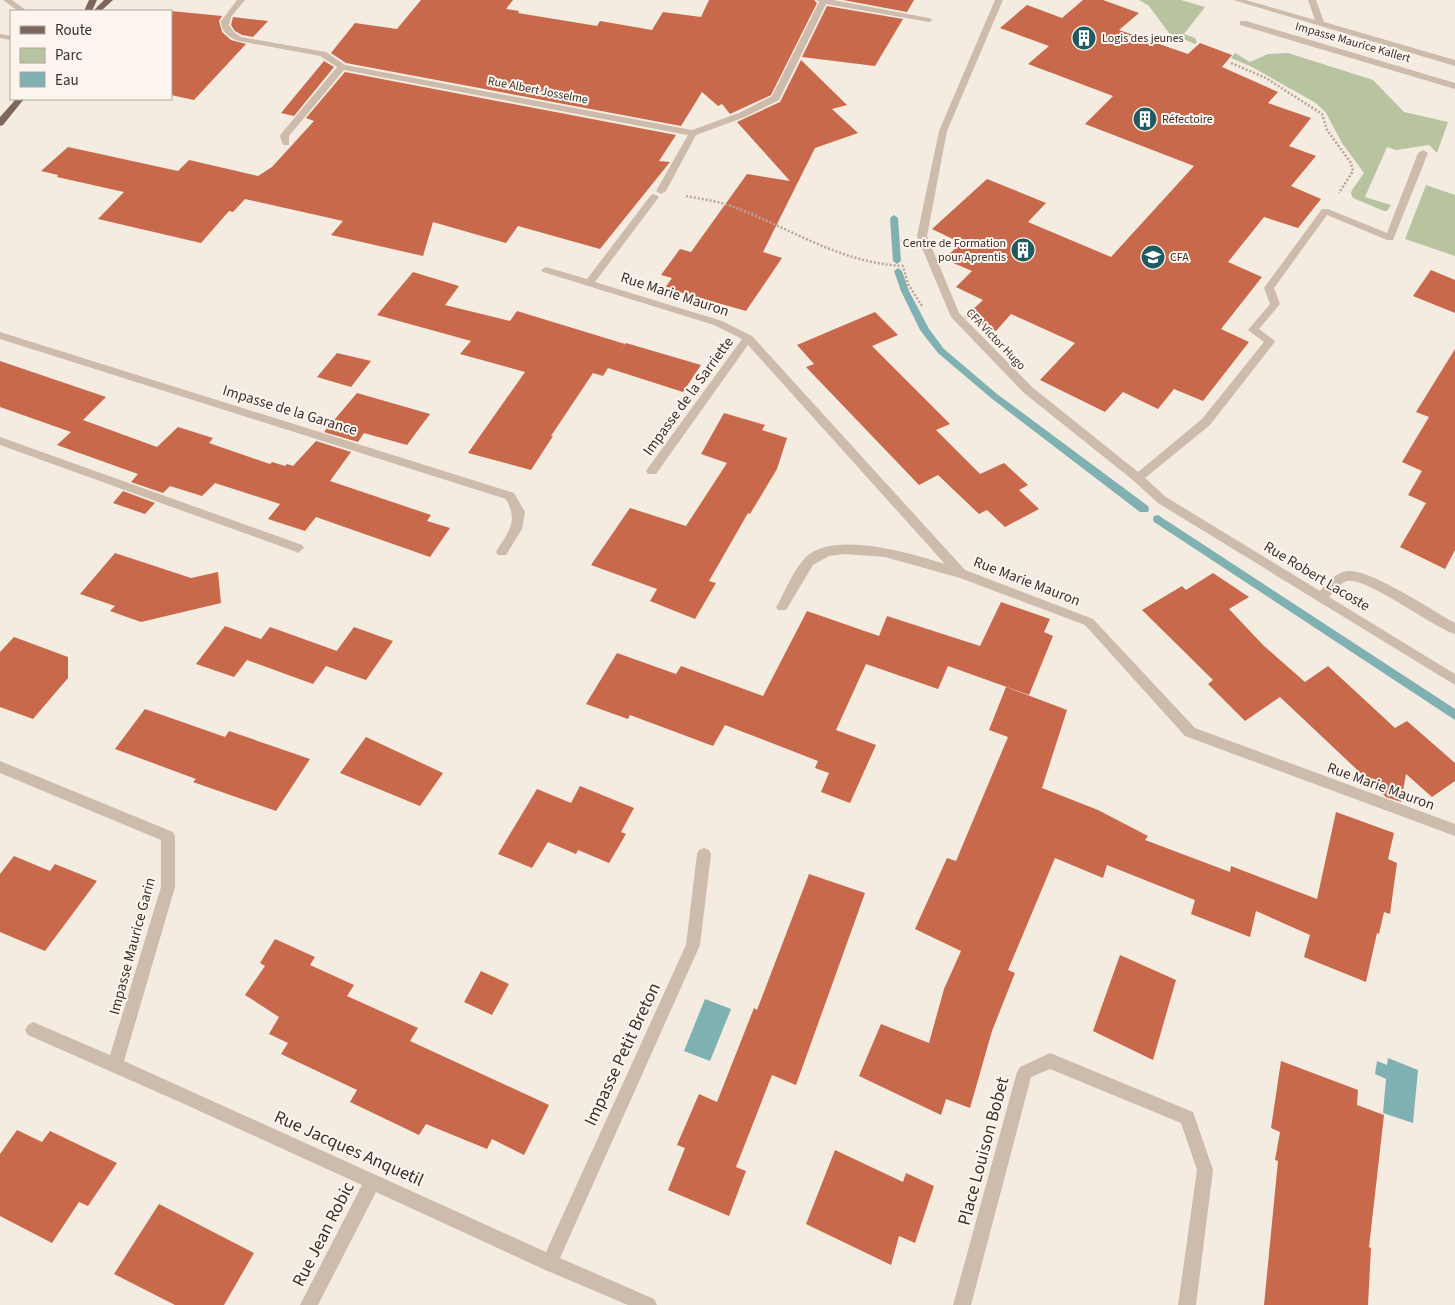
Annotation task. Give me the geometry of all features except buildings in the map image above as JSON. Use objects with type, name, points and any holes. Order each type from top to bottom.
[{"type":"main road","points":[[98,10],[109,0]]},
{"type":"main road","points":[[0,124],[19,100]]},
{"type":"street","points":[[7,0],[22,10]]},
{"type":"street","name":"Rue Albert Josselme","points":[[241,0],[224,21],[223,26],[229,33],[239,39],[322,54],[342,67],[693,133],[742,116],[776,98],[823,1]]},
{"type":"street","name":"CFA Victor Hugo","points":[[999,0],[942,131],[922,236],[955,315],[1028,390],[1138,478],[1162,500]]},
{"type":"street","points":[[1238,0],[1455,63]]},
{"type":"street","points":[[1312,0],[1320,24]]},
{"type":"street","points":[[823,1],[929,20]]},
{"type":"street","name":"Impasse Maurice Kallert","points":[[1243,23],[1455,86]]},
{"type":"street","points":[[286,143],[284,136],[342,67]]},
{"type":"street","points":[[589,283],[658,194],[693,133]]},
{"type":"street","points":[[1138,478],[1206,422],[1270,341],[1253,330],[1275,304],[1269,288],[1325,211],[1390,238],[1422,153]]},
{"type":"street","name":"Rue Marie Mauron","points":[[546,270],[718,322],[748,338],[961,573],[1090,622],[1190,732],[1455,830]]},
{"type":"street","name":"Impasse de la Garance","points":[[0,336],[510,496],[519,512],[516,530],[502,552]]},
{"type":"street","name":"Impasse de la Sarriette","points":[[652,471],[748,338]]},
{"type":"street","points":[[0,441],[298,548]]},
{"type":"street","name":"Rue Robert Lacoste","points":[[1162,500],[1455,680]]},
{"type":"street","points":[[782,607],[812,559],[835,550],[892,553],[961,573]]},
{"type":"street","points":[[1321,598],[1339,580],[1349,576],[1371,583],[1455,630]]},
{"type":"street","name":"Impasse Maurice Garin","points":[[0,768],[168,836],[168,888],[116,1065]]},
{"type":"street","name":"Impasse Petit Breton","points":[[549,1262],[693,945],[704,854]]},
{"type":"street","name":"Rue Jacques Anquetil","points":[[33,1030],[116,1065],[549,1262],[648,1305]]},
{"type":"street","name":"Place Louison Bobet","points":[[962,1305],[1025,1072],[1050,1061],[1186,1118],[1205,1170],[1187,1305]]},
{"type":"street","name":"Rue Jean Robic","points":[[309,1305],[373,1181]]},
{"type":"path","points":[[1231,63],[1266,78],[1322,114],[1327,130],[1351,163],[1354,171],[1325,211]]},
{"type":"path","points":[[658,194],[730,206],[851,258],[881,265],[903,266],[908,284],[922,307]]},
{"type":"green space","points":[[1139,0],[1181,0],[1205,7],[1184,34],[1195,38],[1197,42],[1195,44],[1169,33],[1149,6]]},
{"type":"green space","points":[[1235,53],[1250,62],[1268,54],[1288,53],[1373,80],[1404,112],[1448,122],[1437,153],[1429,145],[1396,150],[1387,147],[1365,197],[1391,205],[1387,211],[1353,198],[1352,190],[1364,173],[1342,143],[1326,113],[1316,103],[1252,67],[1231,58]]},
{"type":"green space","points":[[1426,185],[1455,195],[1455,256],[1405,239]]},
{"type":"water","points":[[705,999],[731,1009],[710,1061],[684,1051]]},
{"type":"water","points":[[1388,1058],[1418,1070],[1413,1123],[1383,1113],[1386,1079],[1375,1074],[1377,1061],[1387,1065]]},
{"type":"waterway","points":[[894,218],[897,261]]},
{"type":"waterway","points":[[898,271],[905,291],[925,330],[941,351],[994,396],[1144,509]]},
{"type":"waterway","points":[[1158,519],[1455,715]]},
{"type":"place","name":"Logis des jeunes","points":[[1084,38]]},
{"type":"place","name":"Réfectoire","points":[[1145,119]]},
{"type":"place","name":"Centre de Formation pour Aprentis","points":[[1023,250]]},
{"type":"place","name":"CFA","points":[[1153,257]]}]
